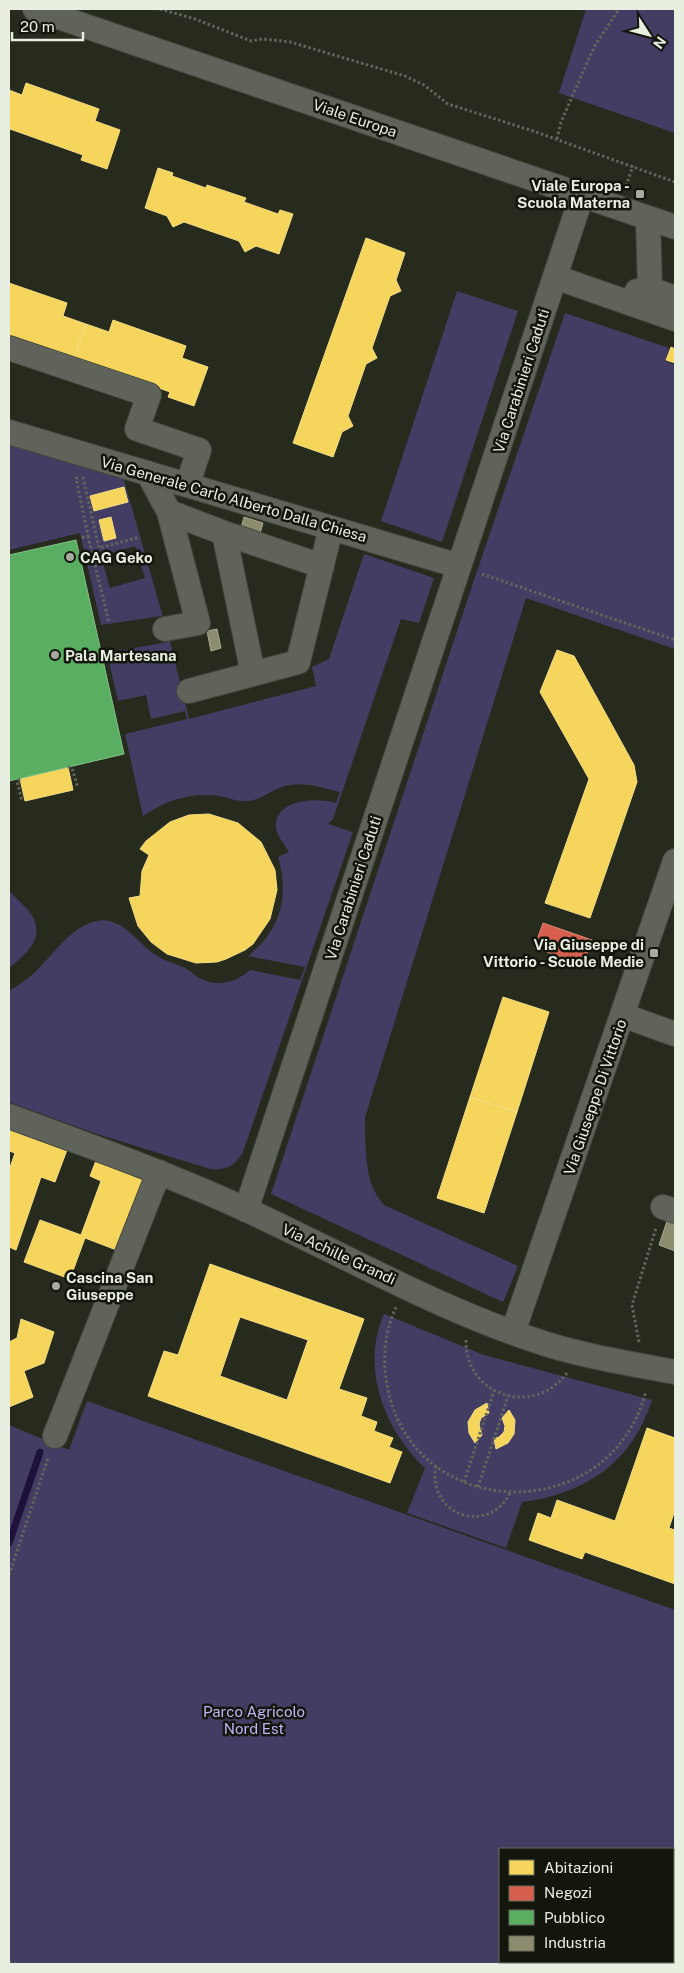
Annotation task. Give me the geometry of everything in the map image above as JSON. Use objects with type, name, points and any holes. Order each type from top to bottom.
[{"type":"street","name":"Viale Europa","points":[[35,9],[675,228]]},
{"type":"street","name":"Via Carabinieri Caduti","points":[[246,1210],[582,195]]},
{"type":"street","points":[[648,218],[652,306],[670,310]]},
{"type":"street","points":[[555,277],[602,294],[670,310]]},
{"type":"street","points":[[602,294],[650,289]]},
{"type":"street","points":[[9,348],[149,395],[137,429],[199,450],[192,471]]},
{"type":"street","name":"Via Generale Carlo Alberto Dalla Chiesa","points":[[9,432],[459,566]]},
{"type":"street","points":[[148,473],[169,512],[198,623],[165,629]]},
{"type":"street","points":[[169,512],[322,566]]},
{"type":"street","points":[[189,691],[298,662],[332,528]]},
{"type":"street","points":[[224,533],[253,674]]},
{"type":"street","name":"Via Giuseppe Di Vittorio","points":[[513,1332],[675,861]]},
{"type":"street","points":[[622,1015],[675,1034]]},
{"type":"street","name":"Via Achille Grandi","points":[[9,1116],[159,1172],[246,1210],[461,1312],[513,1332],[591,1356],[675,1372]]},
{"type":"street","points":[[55,1436],[159,1172]]},
{"type":"path","points":[[160,9],[251,41],[262,39],[290,42],[406,76],[434,91],[440,99],[448,104],[557,139],[675,182]]},
{"type":"path","points":[[557,139],[561,122],[594,47],[619,9]]},
{"type":"path","points":[[618,208],[633,166]]},
{"type":"path","points":[[109,624],[76,478],[83,476],[99,548],[140,537]]},
{"type":"path","points":[[81,538],[88,536]]},
{"type":"path","points":[[459,566],[675,640]]},
{"type":"path","points":[[68,767],[72,768],[78,788]]},
{"type":"path","points":[[20,778],[17,781],[22,801]]},
{"type":"path","points":[[631,1344],[640,1346],[632,1305],[669,1209]]},
{"type":"path","points":[[398,1302],[390,1322],[385,1351],[385,1373],[393,1408],[406,1434],[436,1466],[464,1482],[478,1487],[510,1493],[532,1492],[553,1488],[580,1477],[615,1450],[632,1426],[641,1406],[647,1385]]},
{"type":"path","points":[[467,1334],[468,1355],[474,1371],[484,1384],[494,1391],[508,1396],[529,1397],[546,1392],[563,1379],[570,1369]]},
{"type":"path","points":[[464,1482],[494,1391]]},
{"type":"path","points":[[478,1487],[508,1396]]},
{"type":"path","points":[[9,1575],[55,1436]]},
{"type":"path","points":[[436,1466],[435,1480],[438,1494],[446,1506],[458,1513],[472,1517],[486,1515],[502,1505],[510,1493]]},
{"type":"path","points":[[9,1962],[17,1964]]},
{"type":"green space","points":[[586,9],[675,9],[675,133],[559,93]]},
{"type":"green space","points":[[457,291],[518,311],[442,542],[381,521]]},
{"type":"green space","points":[[565,313],[669,348],[665,361],[675,365],[675,649],[526,598],[365,1117],[367,1166],[372,1185],[379,1199],[384,1205],[518,1266],[503,1302],[271,1194],[474,580]]},
{"type":"green space","points":[[9,436],[122,473],[170,642],[189,719],[316,686],[312,667],[329,659],[364,554],[434,578],[419,623],[401,619],[333,819],[328,824],[353,832],[243,1152],[233,1164],[226,1168],[210,1169],[94,1133],[9,1102],[9,991],[33,974],[78,929],[87,924],[106,920],[121,926],[158,956],[185,968],[207,981],[214,983],[227,982],[239,978],[250,970],[300,980],[305,967],[248,956],[268,935],[280,912],[283,885],[278,857],[289,852],[279,837],[276,828],[277,818],[282,811],[298,802],[319,800],[336,803],[340,792],[301,784],[285,786],[249,801],[209,795],[189,796],[170,802],[143,816],[125,734],[187,719],[185,711],[151,719],[146,695],[118,701],[107,653],[168,642],[161,616],[101,625],[80,533],[9,550]],"holes":[[[124,488],[128,502],[94,511],[90,496]],[[111,517],[115,538],[104,540],[99,520]],[[135,546],[145,578],[110,588],[101,556]]]},
{"type":"green space","points":[[9,890],[34,919],[36,935],[29,949],[9,968]]},
{"type":"green space","points":[[384,1314],[484,1355],[652,1400],[643,1422],[632,1441],[619,1458],[603,1472],[586,1483],[566,1492],[522,1502],[506,1548],[407,1513],[425,1468],[398,1436],[380,1397],[376,1377],[375,1356],[377,1335]]},
{"type":"green space","name":"Parco Agricolo Nord Est","points":[[87,1401],[675,1610],[674,1950],[674,1848],[499,1848],[499,1963],[669,1964],[9,1964],[9,1425],[69,1450]]},
{"type":"building: Abitazioni","points":[[26,83],[99,109],[95,121],[120,130],[107,169],[81,160],[83,155],[10,129],[9,133],[9,90],[22,95]]},
{"type":"building: Abitazioni","points":[[158,168],[173,173],[172,176],[206,188],[207,185],[246,198],[244,202],[278,214],[280,210],[293,214],[279,254],[256,246],[245,252],[239,241],[184,222],[173,227],[167,216],[145,208]]},
{"type":"building: Abitazioni","points":[[366,238],[405,253],[396,280],[401,291],[390,296],[372,348],[377,358],[366,364],[348,416],[353,426],[342,432],[333,457],[293,443]]},
{"type":"building: Abitazioni","points":[[9,283],[67,303],[63,316],[86,324],[72,363],[51,350],[9,335]]},
{"type":"building: Abitazioni","points":[[113,320],[186,346],[182,358],[208,367],[194,406],[168,397],[170,392],[97,366],[72,363],[86,324],[109,332]]},
{"type":"building: Abitazioni","points":[[671,347],[675,349],[675,363],[666,360]]},
{"type":"building: Abitazioni","points":[[124,487],[128,502],[94,511],[90,496]]},
{"type":"building: Abitazioni","points":[[111,517],[116,538],[104,541],[99,520]]},
{"type":"building: Abitazioni","points":[[557,650],[574,656],[634,765],[637,782],[590,918],[545,903],[589,779],[540,692]]},
{"type":"building: Abitazioni","points":[[68,767],[73,790],[25,801],[20,779]]},
{"type":"building: Abitazioni","points":[[209,814],[238,823],[261,842],[275,870],[277,890],[270,919],[253,944],[245,950],[217,962],[196,963],[167,954],[151,942],[138,926],[129,898],[140,896],[142,871],[149,855],[140,849],[146,841],[170,822],[189,815]]},
{"type":"building: Abitazioni","points":[[503,997],[549,1012],[517,1112],[470,1097]]},
{"type":"building: Abitazioni","points":[[470,1097],[517,1112],[484,1213],[437,1198]]},
{"type":"building: Abitazioni","points":[[9,1130],[67,1150],[55,1182],[41,1177],[16,1250],[9,1247],[9,1170],[15,1153],[9,1151]]},
{"type":"building: Abitazioni","points":[[97,1158],[147,1177],[119,1251],[85,1238],[70,1279],[24,1262],[40,1220],[81,1235],[101,1181],[90,1176]]},
{"type":"building: Abitazioni","points":[[210,1264],[364,1319],[339,1389],[367,1398],[361,1416],[377,1422],[374,1431],[393,1438],[389,1447],[402,1452],[390,1483],[148,1396],[164,1351],[178,1355]],"holes":[[[240,1317],[308,1340],[287,1400],[220,1376]]]},
{"type":"building: Abitazioni","points":[[21,1319],[54,1332],[44,1363],[24,1371],[33,1397],[9,1407],[9,1342],[17,1338]]},
{"type":"building: Abitazioni","points":[[487,1403],[489,1413],[481,1418],[479,1424],[482,1435],[475,1443],[469,1433],[468,1422],[475,1410]]},
{"type":"building: Abitazioni","points":[[509,1410],[515,1420],[514,1434],[508,1443],[496,1449],[494,1439],[504,1432],[505,1426],[502,1418]]},
{"type":"building: Abitazioni","points":[[647,1428],[675,1438],[675,1510],[669,1528],[675,1530],[675,1584],[585,1552],[582,1559],[529,1540],[538,1513],[551,1518],[557,1500],[615,1521]]},
{"type":"building: Negozi","points":[[543,923],[592,940],[584,964],[534,948]]},
{"type":"building: Pubblico","name":"Pala Martesana","points":[[76,540],[124,754],[9,781],[9,555]]},
{"type":"building: Industria","points":[[244,517],[263,523],[259,537],[240,532]]},
{"type":"building: Industria","points":[[217,629],[221,648],[211,651],[207,631]]},
{"type":"building: Industria","points":[[667,1221],[675,1223],[675,1251],[659,1245]]},
{"type":"waterway","points":[[9,1543],[40,1452]]},
{"type":"place","name":"Viale Europa - Scuola Materna","points":[[640,194]]},
{"type":"place","name":"CAG Geko","points":[[70,557]]},
{"type":"place","name":"Pala Martesana","points":[[55,655]]},
{"type":"place","name":"Via Giuseppe di Vittorio - Scuole Medie","points":[[654,953]]},
{"type":"place","name":"Cascina San Giuseppe","points":[[56,1286]]}]
